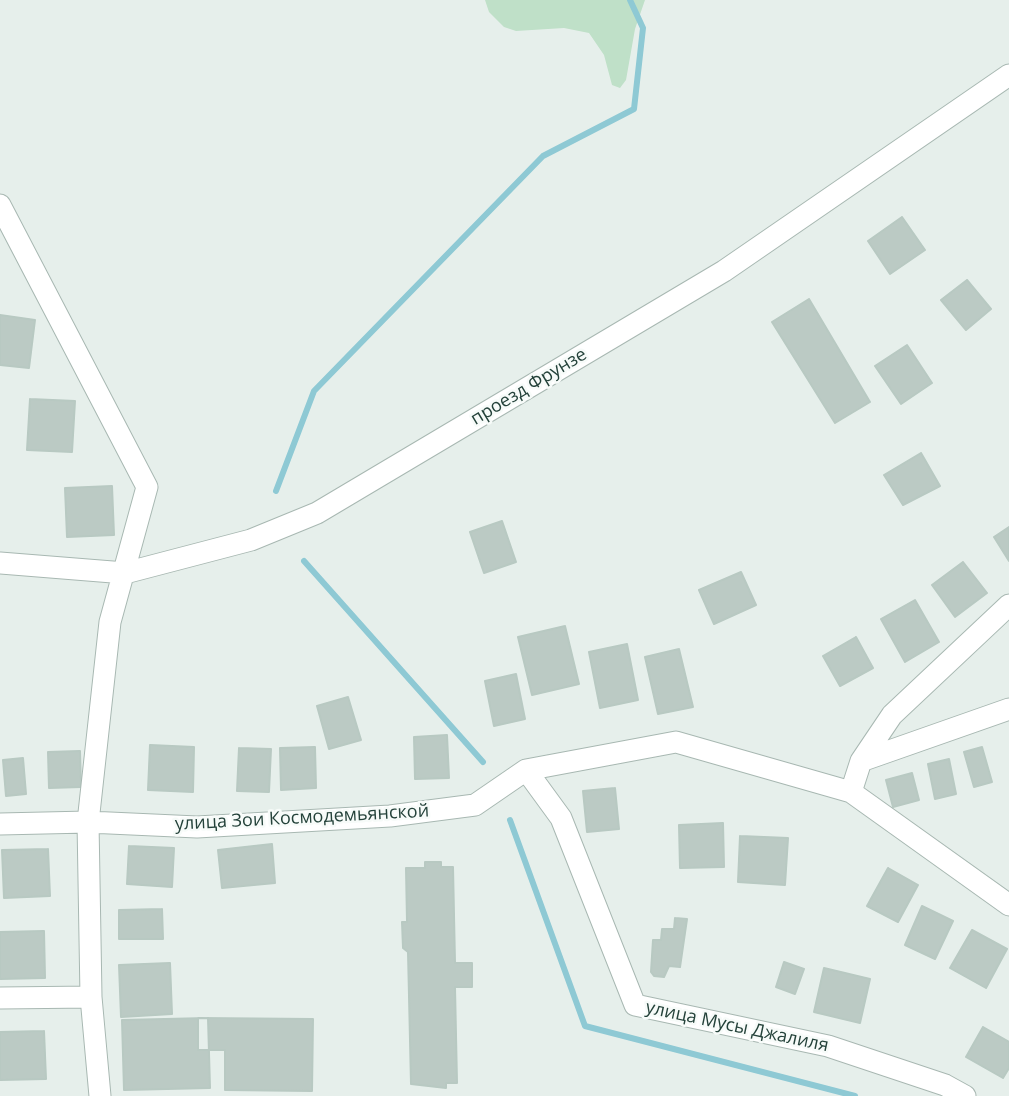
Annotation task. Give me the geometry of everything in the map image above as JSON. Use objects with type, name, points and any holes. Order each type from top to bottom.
[{"type":"street","name":"проезд Фрунзе","points":[[0,563],[125,573],[251,540],[317,513],[724,271],[1009,75]]},
{"type":"street","points":[[0,205],[147,487],[110,622],[88,822],[91,997],[100,1096]]},
{"type":"street","points":[[851,792],[861,761],[892,715],[1009,605]]},
{"type":"street","points":[[861,761],[1009,709]]},
{"type":"street","name":"улица Зои Космодемьянской","points":[[0,824],[88,822],[197,827],[390,816],[475,805],[526,770],[676,742],[851,792],[1009,905]]},
{"type":"street","name":"улица Мусы Джалиля","points":[[526,770],[561,818],[635,1005],[828,1046],[945,1085],[965,1096]]},
{"type":"street","points":[[0,998],[91,997]]},
{"type":"green space","points":[[485,0],[645,0],[635,29],[626,80],[620,88],[612,85],[604,55],[589,33],[564,28],[516,31],[504,27],[489,12]]},
{"type":"building","points":[[902,217],[925,250],[890,274],[868,241]]},
{"type":"building","points":[[967,280],[991,309],[966,330],[941,300]]},
{"type":"building","points":[[809,299],[870,402],[835,423],[772,322]]},
{"type":"building","points":[[0,315],[35,320],[29,368],[0,365]]},
{"type":"building","points":[[907,345],[932,383],[901,404],[875,366]]},
{"type":"building","points":[[30,399],[75,401],[72,452],[27,450]]},
{"type":"building","points":[[921,453],[940,486],[903,505],[884,475]]},
{"type":"building","points":[[112,486],[114,535],[67,537],[65,488]]},
{"type":"building","points":[[502,521],[516,562],[484,573],[470,532]]},
{"type":"building","points":[[1009,527],[1009,561],[994,537]]},
{"type":"building","points":[[963,562],[987,593],[955,617],[932,585]]},
{"type":"building","points":[[741,572],[756,605],[714,624],[699,590]]},
{"type":"building","points":[[915,600],[939,642],[905,662],[881,619]]},
{"type":"building","points":[[565,626],[579,684],[532,695],[518,637]]},
{"type":"building","points":[[856,637],[873,668],[840,686],[823,656]]},
{"type":"building","points":[[627,644],[638,700],[600,708],[589,652]]},
{"type":"building","points":[[679,649],[693,707],[658,714],[645,657]]},
{"type":"building","points":[[516,674],[525,719],[494,726],[485,681]]},
{"type":"building","points":[[348,697],[361,740],[329,749],[317,706]]},
{"type":"building","points":[[447,735],[449,778],[415,779],[414,737]]},
{"type":"building","points":[[150,745],[194,747],[193,792],[148,790]]},
{"type":"building","points":[[315,747],[316,788],[281,790],[280,748]]},
{"type":"building","points":[[982,747],[992,782],[974,787],[964,752]]},
{"type":"building","points":[[239,748],[271,749],[269,792],[237,791]]},
{"type":"building","points":[[80,751],[81,787],[49,788],[48,752]]},
{"type":"building","points":[[23,758],[26,794],[6,796],[3,760]]},
{"type":"building","points":[[949,759],[956,794],[935,799],[928,764]]},
{"type":"building","points":[[912,773],[919,800],[893,807],[886,780]]},
{"type":"building","points":[[615,788],[619,829],[587,832],[583,791]]},
{"type":"building","points":[[723,823],[724,867],[680,868],[679,825]]},
{"type":"building","points":[[740,836],[788,838],[785,885],[738,882]]},
{"type":"building","points":[[272,844],[275,883],[222,888],[218,850]]},
{"type":"building","points":[[129,846],[174,848],[172,887],[127,884]]},
{"type":"building","points":[[48,849],[50,896],[4,898],[2,850]]},
{"type":"building","points":[[425,862],[441,862],[441,867],[453,867],[455,963],[472,963],[472,987],[455,987],[457,1083],[446,1083],[446,1088],[411,1084],[408,952],[403,948],[402,922],[407,922],[406,868],[425,868]]},
{"type":"building","points":[[888,868],[918,885],[898,922],[867,906]]},
{"type":"building","points":[[922,906],[953,921],[935,959],[905,945]]},
{"type":"building","points":[[162,909],[163,939],[119,939],[119,910]]},
{"type":"building","points":[[675,918],[687,919],[680,967],[669,966],[664,977],[654,976],[651,972],[653,940],[661,940],[662,929],[674,929]]},
{"type":"building","points":[[972,930],[1007,949],[986,988],[950,968]]},
{"type":"building","points":[[44,931],[45,978],[0,979],[0,932]]},
{"type":"building","points":[[784,962],[804,969],[795,994],[776,987]]},
{"type":"building","points":[[170,963],[172,1014],[121,1017],[119,965]]},
{"type":"building","points":[[824,968],[870,979],[860,1023],[814,1012]]},
{"type":"building","points":[[198,1018],[313,1019],[312,1091],[225,1090],[225,1050],[198,1050]]},
{"type":"building","points":[[208,1018],[210,1088],[124,1090],[122,1020]]},
{"type":"building","points":[[983,1027],[1009,1042],[1009,1068],[1003,1078],[966,1057]]},
{"type":"building","points":[[44,1031],[46,1079],[0,1080],[0,1032]]},
{"type":"waterway","points":[[276,491],[314,391],[543,156],[634,109],[643,28],[630,0]]},
{"type":"waterway","points":[[304,561],[483,762]]},
{"type":"waterway","points":[[510,820],[585,1026],[855,1096]]}]
